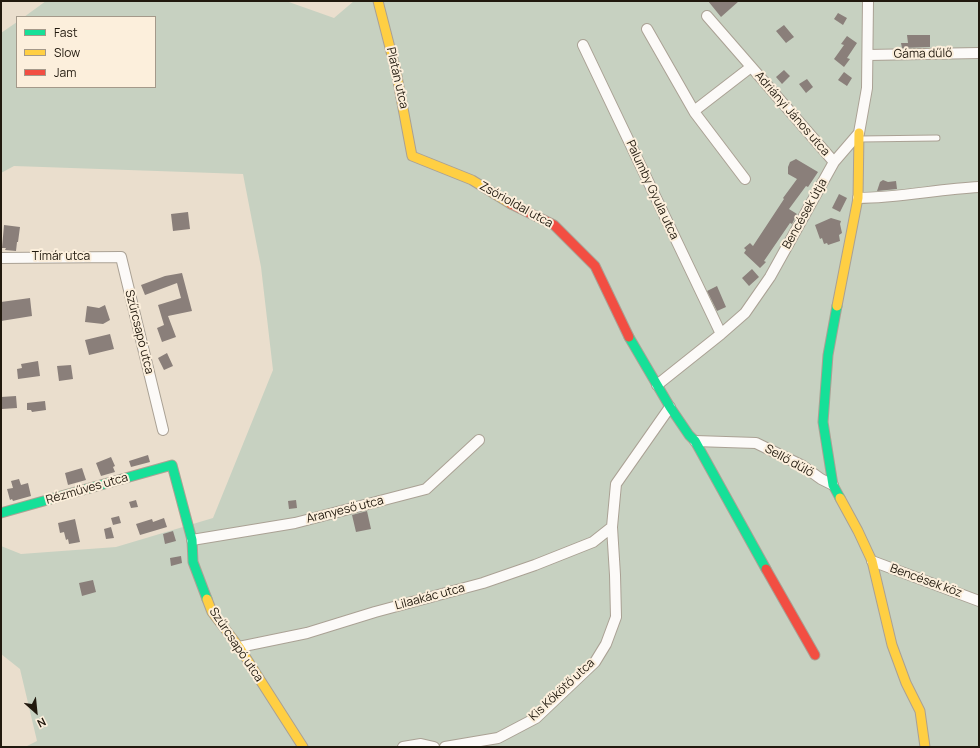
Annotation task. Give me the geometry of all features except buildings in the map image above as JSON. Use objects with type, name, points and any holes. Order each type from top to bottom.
[{"type":"street","name":"Platán utca","points":[[378,1],[396,71],[412,156]]},
{"type":"street","points":[[868,1],[867,88],[859,136],[858,198],[828,355],[823,422],[833,485],[858,531],[872,561],[892,644],[906,683],[920,711],[925,747]]},
{"type":"street","name":"Adriányi János utca","points":[[706,16],[834,162]]},
{"type":"street","points":[[647,29],[694,111],[745,179]]},
{"type":"street","name":"Palumby Gyula utca","points":[[583,45],[721,334]]},
{"type":"street","name":"Gáma dűlő","points":[[868,55],[979,53]]},
{"type":"street","name":"Adriányi János utca","points":[[694,111],[751,67]]},
{"type":"street","name":"Bencések útja","points":[[657,386],[745,313],[770,277],[834,162],[859,136]]},
{"type":"street","name":"Zsórioldal utca","points":[[412,156],[472,180],[513,205],[554,225],[595,266],[634,347],[670,407],[689,435],[695,441],[815,655]]},
{"type":"street","points":[[858,198],[882,198],[953,188],[979,187]]},
{"type":"street","name":"Tímár utca","points":[[1,258],[121,257]]},
{"type":"street","name":"Szűrcsapó utca","points":[[121,257],[164,430]]},
{"type":"street","name":"Kis Kőkötő utca","points":[[445,747],[498,738],[536,718],[595,662],[606,644],[616,617],[612,528],[616,484],[670,407]]},
{"type":"street","name":"Aranyeső utca","points":[[192,540],[295,522],[426,489],[479,440]]},
{"type":"street","name":"Sellő dűlő","points":[[695,441],[756,443],[803,466],[821,479],[833,485]]},
{"type":"street","name":"Szűrcsapó utca","points":[[172,465],[192,540],[193,562],[212,612],[239,647],[303,747]]},
{"type":"street","name":"Rézműves utca","points":[[1,513],[172,465]]},
{"type":"street","name":"Lilaakác utca","points":[[239,647],[307,633],[375,612],[483,583],[535,565],[593,542],[612,528]]},
{"type":"street","name":"Bencések köz","points":[[872,561],[979,601]]},
{"type":"street","points":[[402,747],[420,744],[434,747]]},
{"type":"lane","points":[[859,136],[937,138]]},
{"type":"green space","points":[[46,1],[286,1],[334,18],[354,1],[979,1],[979,747],[25,747],[37,741],[20,669],[1,654],[1,546],[21,554],[116,547],[213,518],[273,370],[261,267],[243,174],[14,166],[1,173],[1,33],[16,23],[16,88],[156,88],[156,16],[25,16]]},
{"type":"traffic: fast","points":[[837,306],[828,355],[823,422],[833,485],[840,498]]},
{"type":"traffic: fast","points":[[629,337],[670,407],[689,435],[695,441],[766,569]]},
{"type":"traffic: fast","points":[[1,513],[172,465],[192,540],[193,562],[207,599]]},
{"type":"traffic: slow","points":[[378,1],[396,71],[412,156],[472,180],[511,204]]},
{"type":"traffic: slow","points":[[837,306],[858,198],[859,133]]},
{"type":"traffic: slow","points":[[840,498],[872,561],[892,645],[906,683],[920,711],[925,747]]},
{"type":"traffic: slow","points":[[207,599],[212,612],[239,647],[303,747]]},
{"type":"traffic: jam","points":[[511,204],[554,225],[595,266],[629,337]]},
{"type":"traffic: jam","points":[[766,569],[815,655]]}]
